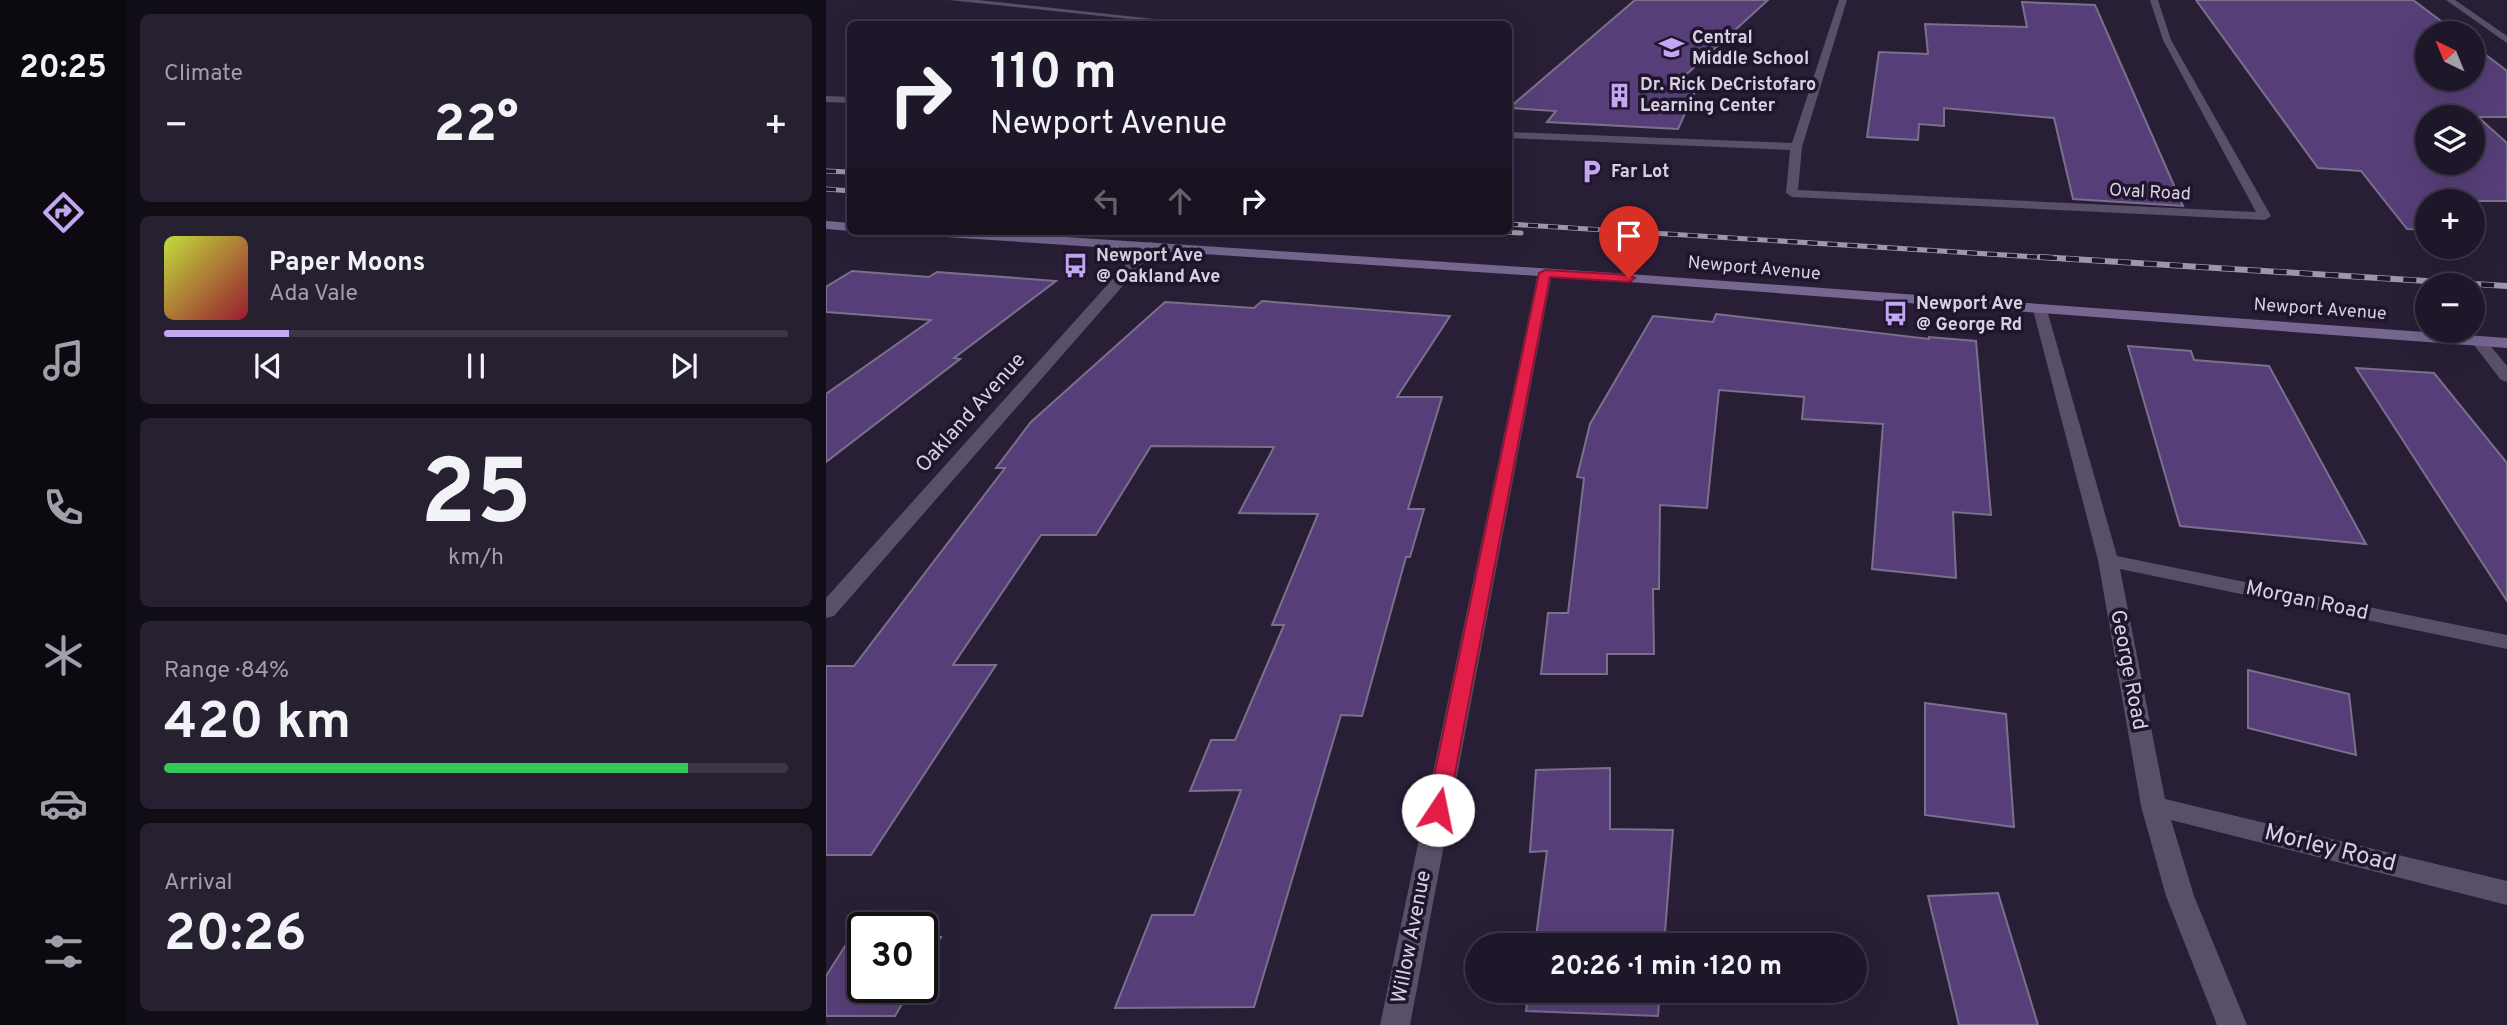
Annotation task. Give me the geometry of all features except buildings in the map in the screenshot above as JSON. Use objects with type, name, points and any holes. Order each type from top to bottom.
[{"type":"main road","points":[[826,225],[847,227]]},
{"type":"main road","name":"Newport Avenue","points":[[978,235],[2415,336]]},
{"type":"main road","name":"Newport Avenue","points":[[2485,341],[2507,343]]},
{"type":"street","points":[[953,0],[1166,21]]},
{"type":"street","points":[[1512,135],[1796,148],[1843,0]]},
{"type":"street","name":"Oval Road","points":[[1796,148],[1792,193],[2265,216],[2167,40],[2154,0]]},
{"type":"street","points":[[2450,0],[2507,40]]},
{"type":"street","points":[[826,99],[847,100]]},
{"type":"street","name":"Oakland Avenue","points":[[826,611],[1150,246]]},
{"type":"street","name":"Willow Avenue","points":[[1395,1025],[1545,273]]},
{"type":"street","name":"George Road","points":[[2040,310],[2108,560],[2154,806],[2180,896],[2232,1025]]},
{"type":"street","points":[[2481,343],[2507,377]]},
{"type":"street","name":"Morgan Road","points":[[2108,560],[2507,642]]},
{"type":"street","name":"Morley Road","points":[[2154,806],[2507,893]]},
{"type":"railway","points":[[826,171],[847,172]]},
{"type":"railway","points":[[826,189],[847,191]]},
{"type":"railway","points":[[1512,224],[2068,259]]},
{"type":"railway","points":[[1512,233],[1521,233]]},
{"type":"railway","points":[[2040,257],[2507,286]]},
{"type":"place","name":"Central Middle School","points":[[1672,48]]},
{"type":"place","name":"Dr. Rick DeCristofaro Learning Center","points":[[1620,95]]},
{"type":"place","name":"Far Lot","points":[[1591,172]]},
{"type":"place","name":"Newport Ave @ Oakland Ave","points":[[1076,266]]},
{"type":"place","name":"Newport Ave @ George Rd","points":[[1896,314]]},
{"type":"route","points":[[1438,810],[1545,273],[1629,278]]}]
